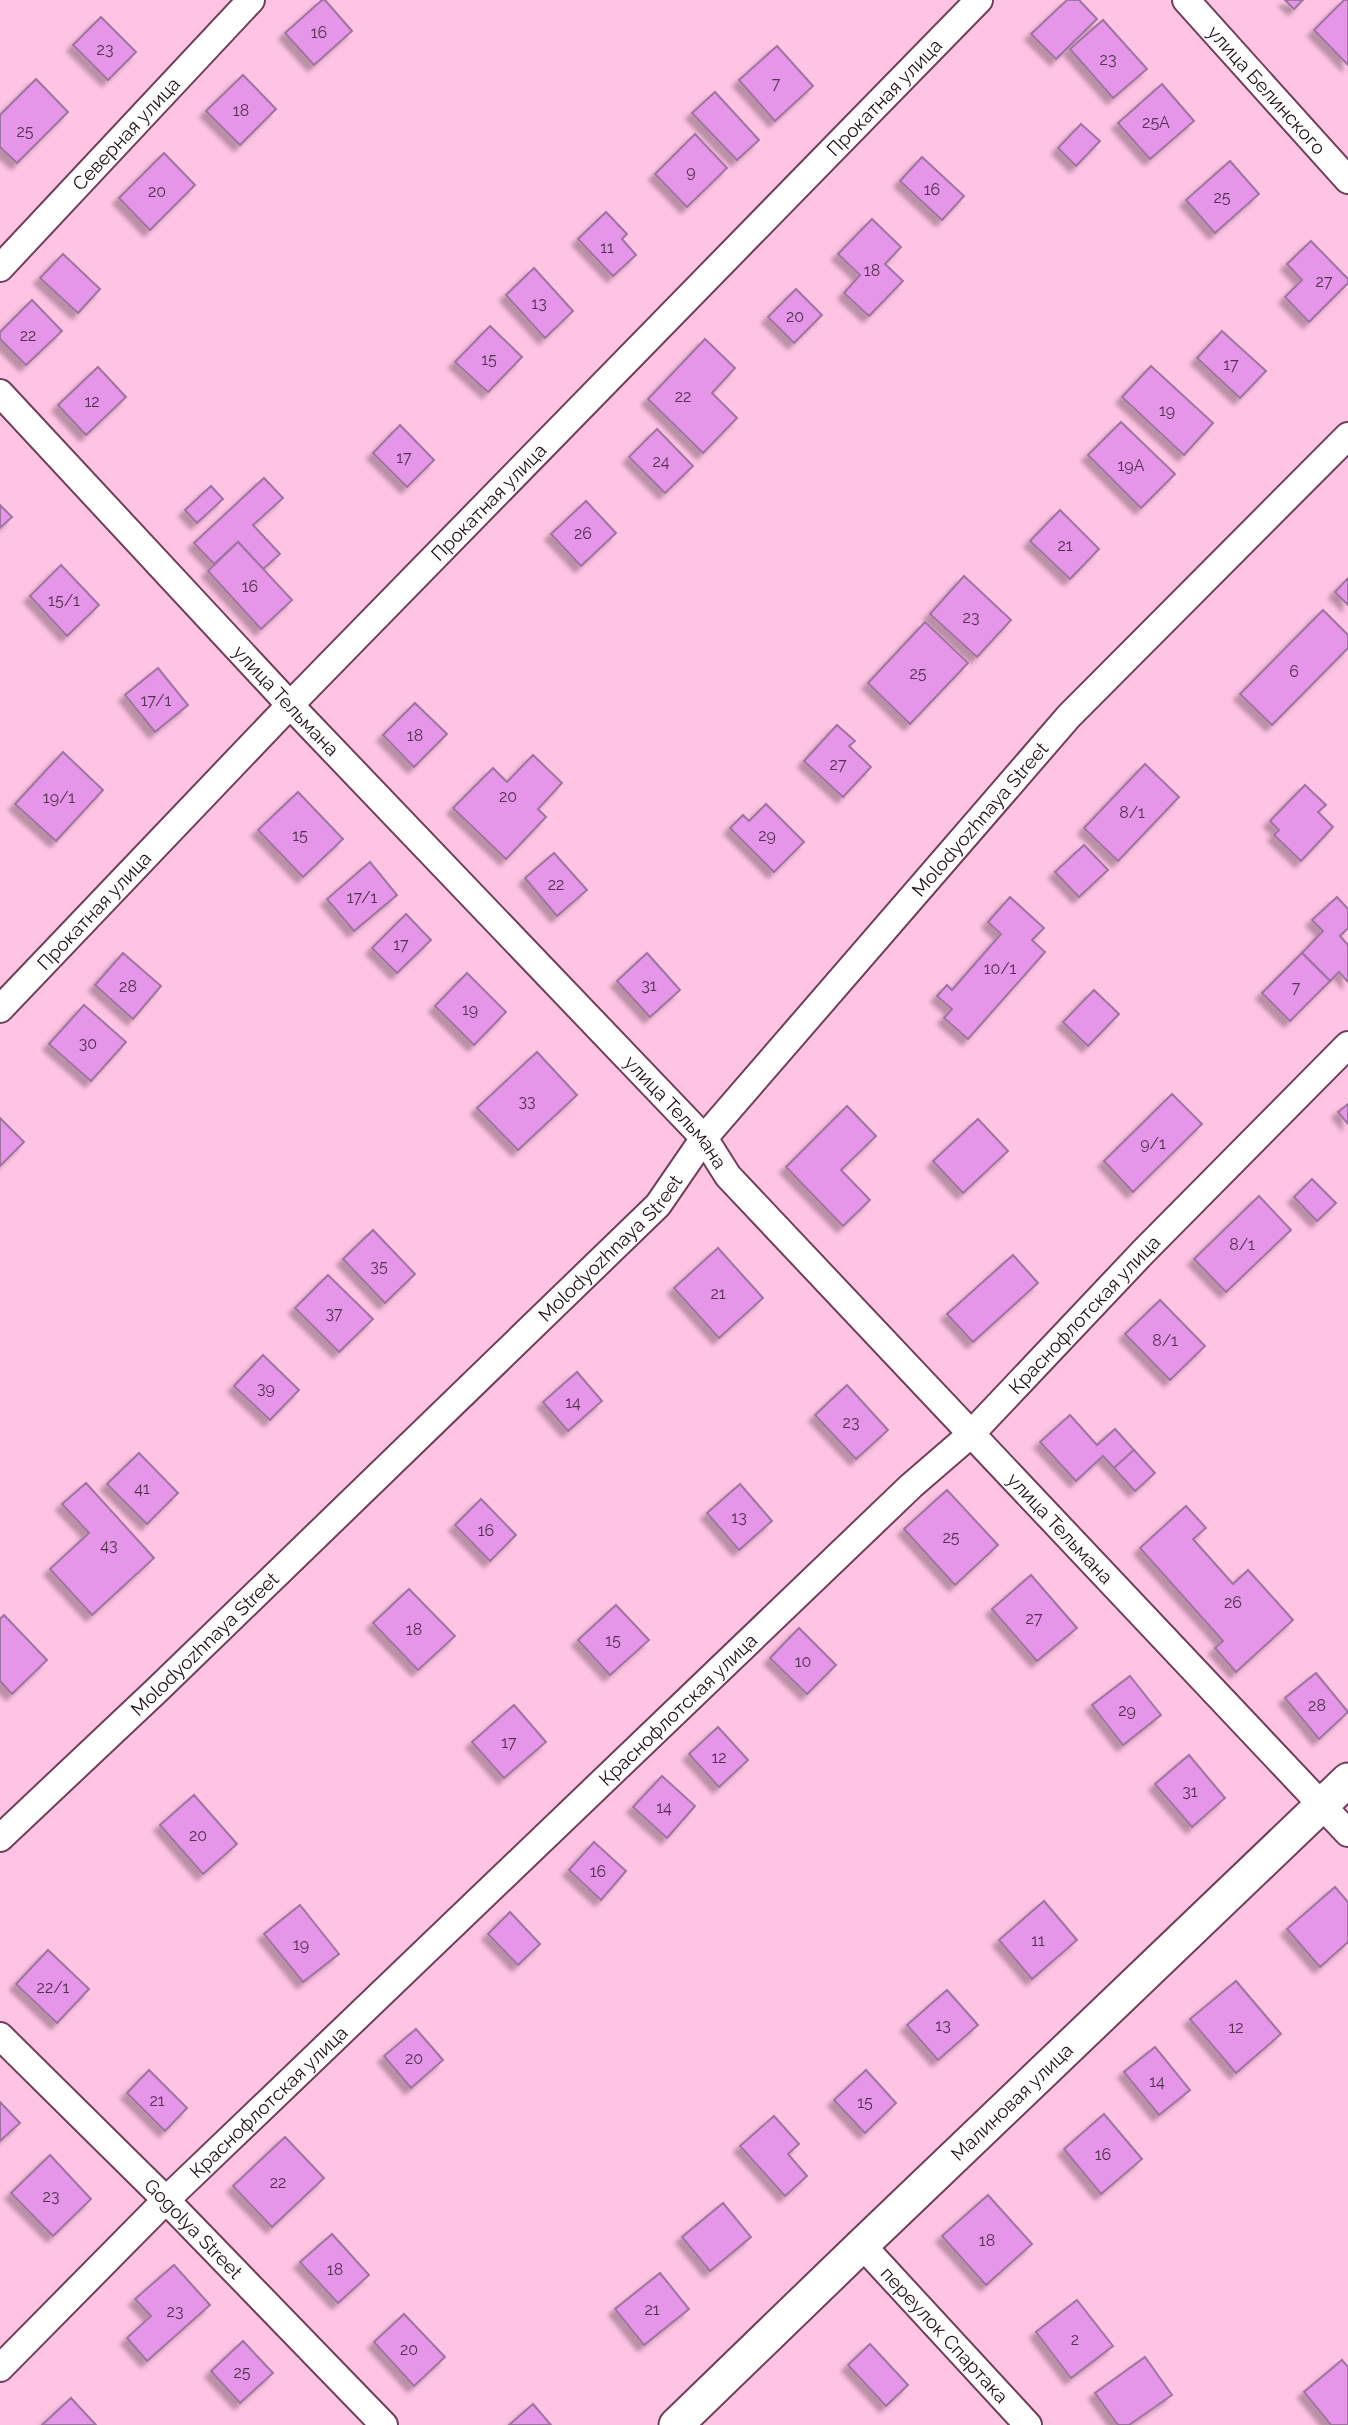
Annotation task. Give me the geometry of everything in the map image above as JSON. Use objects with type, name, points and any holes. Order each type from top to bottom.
[{"type":"street","name":"Северная улица","points":[[0,268],[251,0]]},
{"type":"street","name":"Прокатная улица","points":[[0,1009],[290,705],[979,0]]},
{"type":"street","name":"улица Белинского","points":[[1186,0],[1348,180]]},
{"type":"street","name":"улица Тельмана","points":[[0,393],[290,705],[704,1138],[728,1176],[1348,1833]]},
{"type":"street","name":"Molodyozhnaya Street","points":[[0,1838],[157,1690],[658,1205],[704,1138],[1069,716],[1348,436]]},
{"type":"street","name":"Краснофлотская улица","points":[[0,2368],[166,2200],[911,1486],[970,1434],[1144,1251],[1348,1045]]},
{"type":"street","name":"Малиновая улица","points":[[676,2425],[1348,1780]]},
{"type":"street","name":"Gogolya Street","points":[[0,2036],[166,2200],[384,2425]]},
{"type":"street","name":"переулок Спартака","points":[[862,2245],[1028,2425]]},
{"type":"building","points":[[325,0],[352,31],[314,65],[285,33]]},
{"type":"building","points":[[1067,0],[1079,0],[1097,19],[1056,59],[1031,34]]},
{"type":"building","points":[[1285,0],[1303,0],[1294,9]]},
{"type":"building","points":[[1344,0],[1348,0],[1348,65],[1314,30]]},
{"type":"building","points":[[101,17],[136,52],[108,80],[73,45]]},
{"type":"building","points":[[1103,20],[1147,69],[1113,98],[1070,49]]},
{"type":"building","points":[[777,46],[813,86],[775,121],[739,80]]},
{"type":"building","points":[[243,75],[276,109],[240,145],[206,111]]},
{"type":"building","points":[[36,79],[68,112],[17,163],[0,147],[0,115]]},
{"type":"building","points":[[1162,84],[1194,121],[1150,159],[1118,123]]},
{"type":"building","points":[[715,92],[759,140],[737,160],[692,113]]},
{"type":"building","points":[[1081,124],[1100,141],[1076,166],[1058,148]]},
{"type":"building","points":[[695,134],[727,168],[687,207],[655,174]]},
{"type":"building","points":[[164,153],[195,185],[150,230],[119,198]]},
{"type":"building","points":[[922,157],[964,196],[942,220],[900,181]]},
{"type":"building","points":[[1230,161],[1259,194],[1215,233],[1186,200]]},
{"type":"building","points":[[606,212],[627,234],[622,239],[636,255],[613,276],[578,239]]},
{"type":"building","points":[[872,219],[901,247],[885,264],[903,281],[869,316],[844,293],[860,275],[838,254]]},
{"type":"building","points":[[1311,241],[1348,279],[1348,283],[1309,322],[1285,297],[1302,280],[1287,264]]},
{"type":"building","points":[[63,254],[100,289],[78,313],[40,278]]},
{"type":"building","points":[[534,268],[573,311],[545,338],[506,295]]},
{"type":"building","points":[[796,289],[822,315],[794,343],[768,317]]},
{"type":"building","points":[[32,300],[62,331],[26,365],[0,339],[0,332]]},
{"type":"building","points":[[490,326],[522,357],[488,392],[455,362]]},
{"type":"building","points":[[1222,331],[1266,371],[1240,398],[1197,358]]},
{"type":"building","points":[[705,339],[735,368],[712,393],[737,418],[703,453],[648,399]]},
{"type":"building","points":[[1151,366],[1213,423],[1184,455],[1122,397]]},
{"type":"building","points":[[98,367],[126,397],[86,435],[58,405]]},
{"type":"building","points":[[1121,422],[1175,474],[1141,508],[1088,455]]},
{"type":"building","points":[[400,425],[434,460],[407,487],[373,453]]},
{"type":"building","points":[[657,429],[693,466],[665,493],[629,457]]},
{"type":"building","points":[[264,478],[283,498],[253,525],[280,554],[263,569],[238,542],[214,564],[194,543]]},
{"type":"building","points":[[211,486],[223,499],[197,523],[185,510]]},
{"type":"building","points":[[586,501],[616,533],[581,566],[551,534]]},
{"type":"building","points":[[0,505],[12,517],[0,528]]},
{"type":"building","points":[[1060,510],[1099,549],[1070,579],[1030,541]]},
{"type":"building","points":[[238,542],[292,600],[261,629],[208,571]]},
{"type":"building","points":[[61,565],[99,605],[67,636],[30,596]]},
{"type":"building","points":[[964,576],[1011,620],[977,657],[930,614]]},
{"type":"building","points":[[1348,578],[1348,605],[1335,592]]},
{"type":"building","points":[[1323,610],[1348,635],[1348,648],[1272,725],[1240,694]]},
{"type":"building","points":[[925,622],[968,663],[910,724],[868,683]]},
{"type":"building","points":[[158,668],[188,705],[155,732],[125,695]]},
{"type":"building","points":[[415,703],[447,734],[414,767],[383,735]]},
{"type":"building","points":[[837,725],[855,741],[849,746],[871,767],[843,797],[804,761]]},
{"type":"building","points":[[63,752],[103,790],[56,841],[15,804]]},
{"type":"building","points":[[533,755],[562,783],[538,809],[546,817],[506,859],[453,808],[493,768],[507,782]]},
{"type":"building","points":[[1145,764],[1179,797],[1118,861],[1084,828]]},
{"type":"building","points":[[1305,785],[1326,805],[1318,812],[1333,827],[1301,861],[1274,835],[1279,830],[1270,821]]},
{"type":"building","points":[[298,792],[343,839],[303,877],[258,830]]},
{"type":"building","points":[[766,804],[804,842],[774,872],[730,828],[743,815],[749,821]]},
{"type":"building","points":[[1084,845],[1108,870],[1079,897],[1055,872]]},
{"type":"building","points":[[554,853],[587,890],[557,916],[525,878]]},
{"type":"building","points":[[370,862],[397,895],[354,931],[327,899]]},
{"type":"building","points":[[1010,897],[1044,928],[1032,940],[1045,952],[968,1039],[944,1018],[952,1009],[937,996],[947,985],[952,990],[1001,934],[988,922]]},
{"type":"building","points":[[1337,897],[1348,909],[1348,928],[1340,936],[1348,945],[1348,982],[1339,972],[1330,981],[1302,953],[1323,931],[1312,920]]},
{"type":"building","points":[[406,914],[431,940],[397,973],[372,948]]},
{"type":"building","points":[[123,953],[161,986],[133,1019],[95,985]]},
{"type":"building","points":[[647,953],[680,990],[650,1017],[617,981]]},
{"type":"building","points":[[1302,953],[1330,981],[1290,1021],[1262,993]]},
{"type":"building","points":[[467,973],[506,1012],[474,1045],[435,1006]]},
{"type":"building","points":[[1094,990],[1119,1014],[1088,1046],[1063,1022]]},
{"type":"building","points":[[84,1005],[126,1042],[91,1081],[49,1044]]},
{"type":"building","points":[[537,1052],[577,1095],[518,1150],[477,1108]]},
{"type":"building","points":[[1172,1094],[1202,1124],[1133,1192],[1104,1161]]},
{"type":"building","points":[[1348,1104],[1348,1124],[1338,1112]]},
{"type":"building","points":[[847,1106],[876,1136],[841,1170],[870,1200],[843,1226],[786,1167]]},
{"type":"building","points":[[0,1118],[24,1142],[0,1166]]},
{"type":"building","points":[[978,1119],[1008,1151],[963,1193],[933,1161]]},
{"type":"building","points":[[1312,1179],[1336,1203],[1317,1221],[1294,1197]]},
{"type":"building","points":[[1259,1196],[1291,1230],[1226,1292],[1194,1259]]},
{"type":"building","points":[[373,1230],[415,1274],[385,1303],[343,1259]]},
{"type":"building","points":[[718,1248],[763,1298],[719,1338],[674,1288]]},
{"type":"building","points":[[1013,1255],[1038,1283],[973,1342],[947,1314]]},
{"type":"building","points":[[328,1275],[373,1319],[339,1352],[295,1308]]},
{"type":"building","points":[[1160,1300],[1205,1346],[1170,1380],[1125,1334]]},
{"type":"building","points":[[263,1355],[299,1390],[270,1420],[234,1386]]},
{"type":"building","points":[[577,1372],[602,1401],[568,1431],[543,1402]]},
{"type":"building","points":[[847,1385],[888,1430],[856,1459],[815,1415]]},
{"type":"building","points":[[1070,1415],[1097,1445],[1115,1429],[1134,1450],[1114,1468],[1103,1456],[1076,1481],[1040,1442]]},
{"type":"building","points":[[1134,1450],[1155,1473],[1135,1491],[1114,1468]]},
{"type":"building","points":[[139,1453],[178,1493],[147,1524],[107,1484]]},
{"type":"building","points":[[86,1483],[154,1558],[92,1615],[50,1569],[89,1533],[62,1504]]},
{"type":"building","points":[[740,1484],[772,1521],[739,1550],[707,1513]]},
{"type":"building","points":[[947,1490],[998,1545],[955,1585],[904,1529]]},
{"type":"building","points":[[481,1499],[516,1535],[490,1561],[455,1525]]},
{"type":"building","points":[[1186,1506],[1206,1528],[1193,1539],[1233,1584],[1248,1570],[1293,1620],[1236,1672],[1215,1648],[1223,1641],[1140,1548]]},
{"type":"building","points":[[1031,1575],[1077,1628],[1037,1661],[992,1609]]},
{"type":"building","points":[[409,1589],[455,1636],[418,1670],[373,1623]]},
{"type":"building","points":[[616,1605],[649,1640],[610,1675],[578,1640]]},
{"type":"building","points":[[4,1615],[47,1660],[12,1694],[0,1681],[0,1619]]},
{"type":"building","points":[[799,1628],[836,1665],[807,1694],[770,1658]]},
{"type":"building","points":[[1316,1673],[1348,1712],[1319,1739],[1285,1698]]},
{"type":"building","points":[[1130,1676],[1161,1715],[1123,1745],[1092,1705]]},
{"type":"building","points":[[514,1705],[546,1742],[504,1778],[472,1742]]},
{"type":"building","points":[[718,1727],[748,1760],[719,1787],[689,1754]]},
{"type":"building","points":[[1189,1755],[1225,1798],[1192,1827],[1155,1784]]},
{"type":"building","points":[[662,1776],[695,1806],[667,1838],[633,1807]]},
{"type":"building","points":[[194,1795],[237,1844],[203,1874],[160,1825]]},
{"type":"building","points":[[594,1842],[626,1871],[601,1900],[569,1870]]},
{"type":"building","points":[[1335,1887],[1348,1902],[1348,1942],[1320,1967],[1287,1929]]},
{"type":"building","points":[[1044,1901],[1077,1940],[1032,1979],[999,1940]]},
{"type":"building","points":[[300,1905],[339,1954],[303,1982],[264,1934]]},
{"type":"building","points":[[510,1912],[540,1944],[518,1965],[488,1934]]},
{"type":"building","points":[[48,1950],[89,1989],[57,2023],[16,1984]]},
{"type":"building","points":[[1236,1981],[1281,2034],[1236,2073],[1190,2019]]},
{"type":"building","points":[[947,1990],[978,2025],[938,2060],[907,2025]]},
{"type":"building","points":[[416,2029],[443,2060],[411,2088],[384,2056]]},
{"type":"building","points":[[1155,2047],[1190,2090],[1159,2115],[1124,2072]]},
{"type":"building","points":[[149,2070],[187,2108],[165,2131],[127,2093]]},
{"type":"building","points":[[866,2070],[896,2103],[865,2133],[834,2100]]},
{"type":"building","points":[[0,2102],[20,2123],[0,2141]]},
{"type":"building","points":[[1104,2114],[1142,2159],[1101,2194],[1064,2149]]},
{"type":"building","points":[[774,2116],[799,2144],[788,2154],[807,2176],[785,2196],[740,2146]]},
{"type":"building","points":[[285,2137],[324,2178],[272,2227],[233,2186]]},
{"type":"building","points":[[50,2155],[91,2199],[53,2236],[11,2193]]},
{"type":"building","points":[[988,2195],[1032,2244],[986,2285],[942,2236]]},
{"type":"building","points":[[723,2203],[751,2237],[710,2271],[682,2237]]},
{"type":"building","points":[[332,2234],[369,2275],[338,2303],[300,2262]]},
{"type":"building","points":[[174,2265],[210,2305],[147,2361],[127,2338],[151,2316],[135,2299]]},
{"type":"building","points":[[660,2273],[689,2309],[644,2345],[615,2309]]},
{"type":"building","points":[[1077,2300],[1113,2346],[1071,2378],[1036,2332]]},
{"type":"building","points":[[404,2314],[445,2357],[414,2386],[374,2342]]},
{"type":"building","points":[[243,2341],[273,2373],[240,2403],[211,2371]]},
{"type":"building","points":[[870,2344],[908,2385],[886,2406],[848,2365]]},
{"type":"building","points":[[1145,2357],[1172,2395],[1129,2425],[1118,2425],[1095,2393]]},
{"type":"building","points":[[1342,2360],[1348,2367],[1348,2425],[1331,2425],[1304,2392]]},
{"type":"building","points":[[71,2398],[96,2425],[42,2425]]},
{"type":"building","points":[[533,2404],[551,2425],[509,2425]]}]
